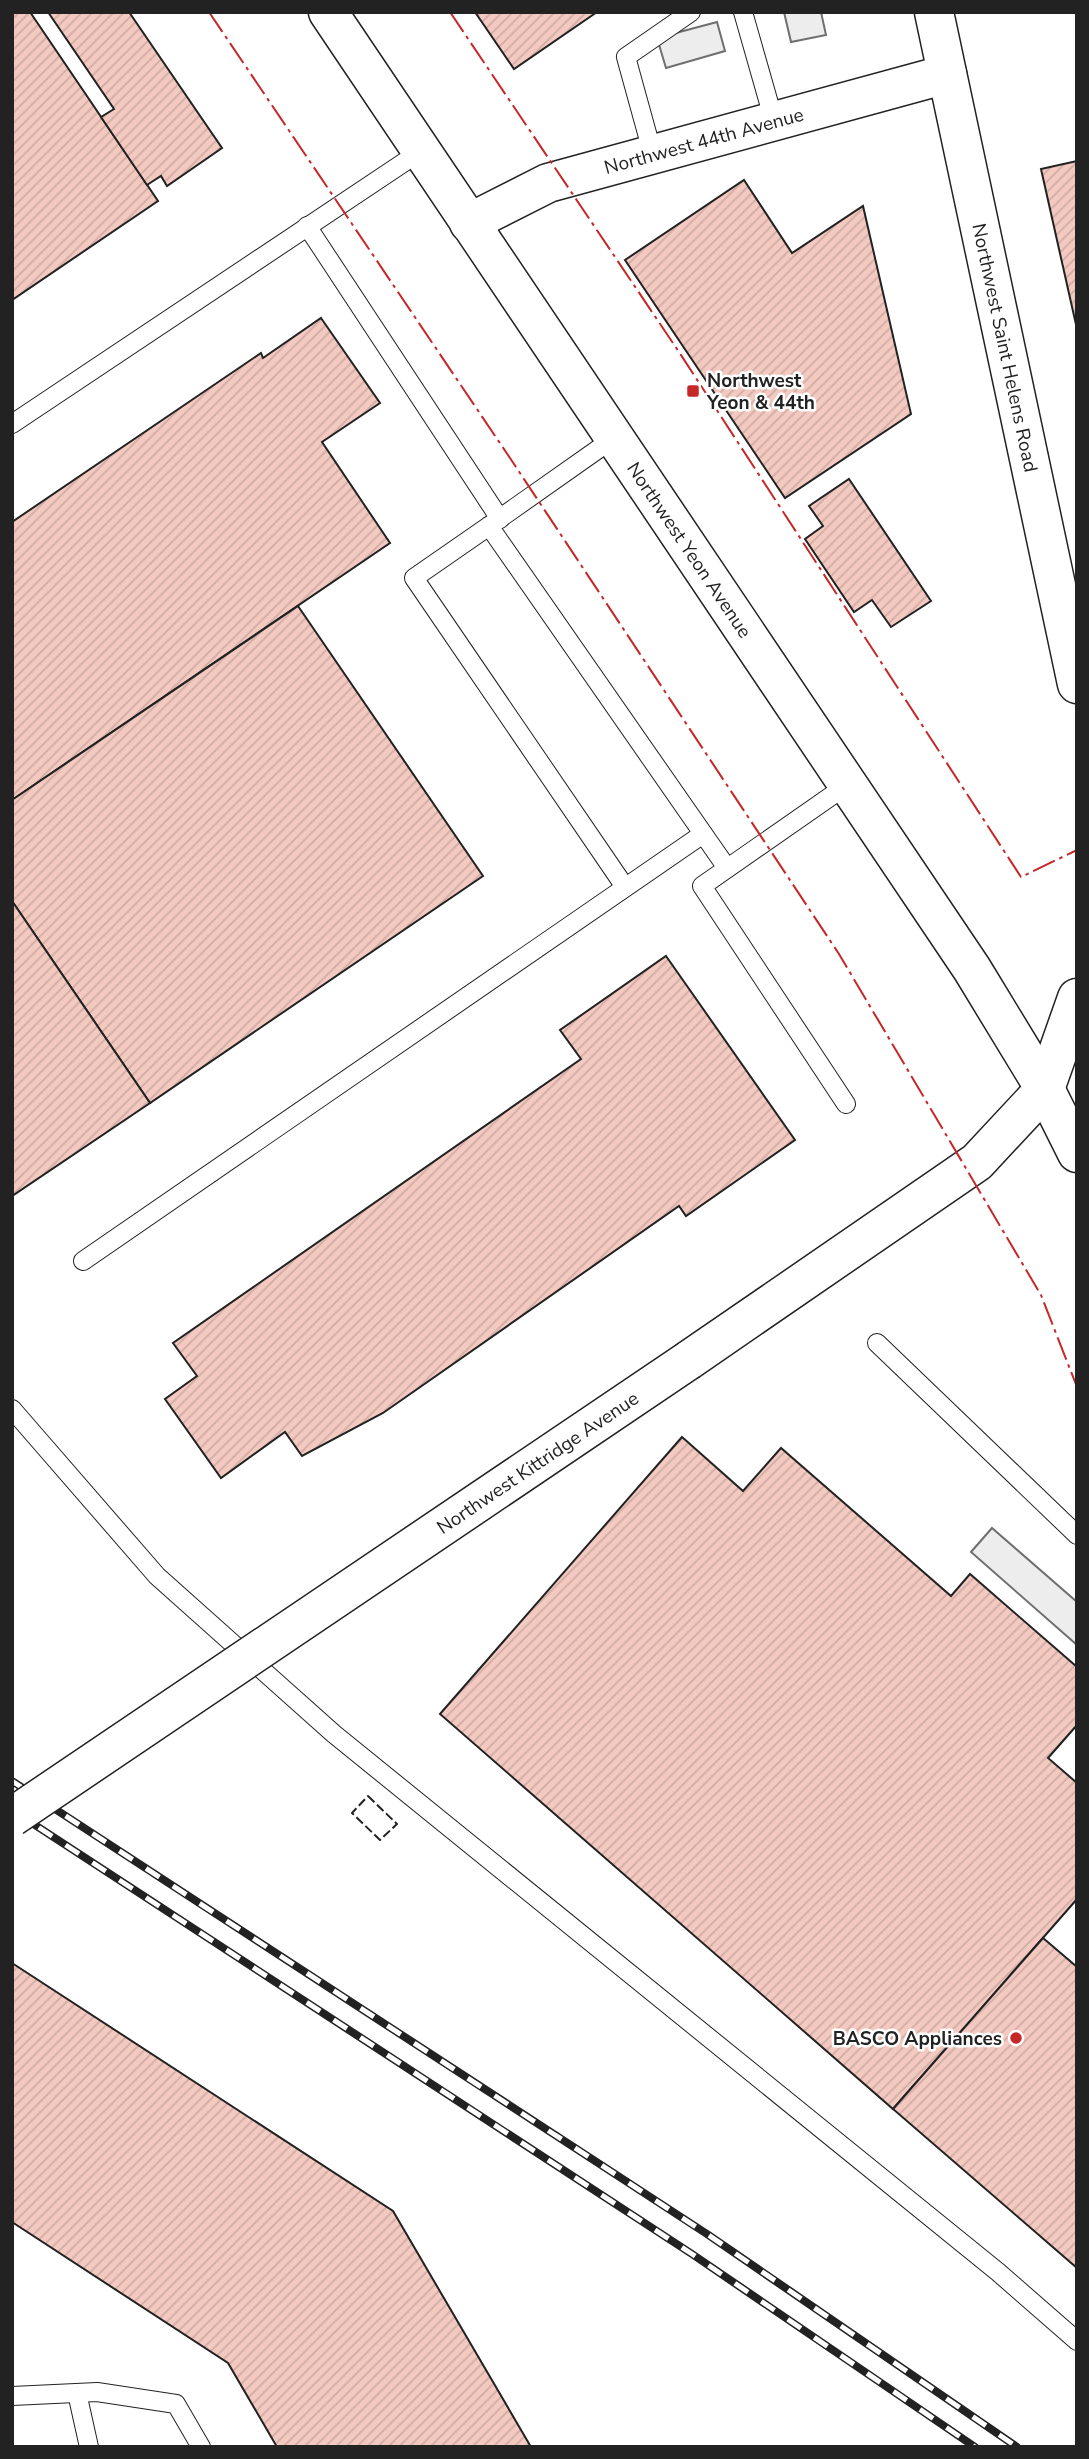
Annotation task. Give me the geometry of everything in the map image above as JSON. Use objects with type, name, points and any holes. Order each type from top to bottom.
[{"type":"main road","name":"Northwest Yeon Avenue","points":[[328,12],[972,969],[1045,1089]]},
{"type":"main road","name":"Northwest Saint Helens Road","points":[[934,12],[1077,684]]},
{"type":"main road","name":"Northwest 44th Avenue","points":[[469,223],[548,183],[947,74]]},
{"type":"main road","points":[[1077,998],[1045,1089],[1077,1153]]},
{"type":"main road","name":"Northwest Kittridge Avenue","points":[[12,1817],[977,1162],[1045,1089]]},
{"type":"lane","points":[[653,155],[626,57],[691,12]]},
{"type":"lane","points":[[743,12],[774,121]]},
{"type":"lane","points":[[12,424],[421,151]]},
{"type":"lane","points":[[307,226],[495,522],[727,868]]},
{"type":"lane","points":[[614,438],[414,578],[625,887]]},
{"type":"lane","points":[[846,1104],[702,886],[848,785]]},
{"type":"lane","points":[[83,1261],[703,834]]},
{"type":"lane","points":[[877,1343],[1077,1535]]},
{"type":"lane","points":[[12,1409],[157,1576],[334,1734],[998,2272],[1077,2341]]},
{"type":"lane","points":[[12,2396],[97,2392],[176,2404],[201,2447]]},
{"type":"lane","points":[[77,2393],[89,2447]]},
{"type":"shaded area","points":[[784,12],[821,12],[826,35],[791,42]]},
{"type":"shaded area","points":[[717,22],[725,51],[666,68],[657,38]]},
{"type":"shaded area","points":[[992,1528],[1077,1602],[1077,1645],[971,1552]]},
{"type":"building","points":[[12,12],[30,12],[158,201],[12,300]]},
{"type":"building","points":[[48,12],[129,12],[222,148],[167,186],[161,176],[147,185],[101,117],[114,109]]},
{"type":"building","points":[[475,12],[597,12],[514,69]]},
{"type":"building","points":[[1077,161],[1077,329],[1041,169]]},
{"type":"building","points":[[744,180],[792,253],[863,206],[911,414],[785,498],[625,260]]},
{"type":"building","points":[[321,318],[380,403],[322,442],[390,543],[12,800],[12,522],[261,353],[263,358]]},
{"type":"building","points":[[849,479],[931,601],[891,627],[872,600],[854,612],[805,539],[823,526],[809,506]]},
{"type":"building","points":[[298,606],[483,876],[150,1103],[12,901],[12,800]]},
{"type":"building","points":[[12,901],[150,1103],[12,1196]]},
{"type":"building","points":[[666,956],[795,1140],[686,1216],[679,1206],[383,1413],[302,1456],[285,1432],[221,1478],[165,1399],[197,1376],[173,1343],[581,1059],[560,1030]]},
{"type":"building","points":[[682,1437],[743,1491],[781,1448],[951,1596],[970,1574],[1077,1667],[1077,1725],[1048,1758],[1077,1783],[1077,1899],[893,2109],[440,1714]]},
{"type":"building","name":"BASCO Appliances","points":[[1043,1938],[1077,1967],[1077,2268],[893,2109]]},
{"type":"building","points":[[12,1963],[393,2211],[531,2447],[277,2447],[228,2363],[12,2222]]},
{"type":"railway","points":[[12,1781],[707,2234],[1017,2447]]},
{"type":"railway","points":[[12,1810],[692,2254],[975,2447]]},
{"type":"fence","points":[[368,1796],[397,1824],[380,1840],[352,1813],[368,1796]]},
{"type":"power","points":[[209,12],[512,461],[839,954],[1041,1295],[1077,1387]]},
{"type":"power","points":[[450,12],[679,352],[1021,877],[1077,850]]},
{"type":"place","name":"Northwest Yeon & 44th","points":[[693,391]]},
{"type":"place","name":"BASCO Appliances","points":[[1016,2038]]}]
